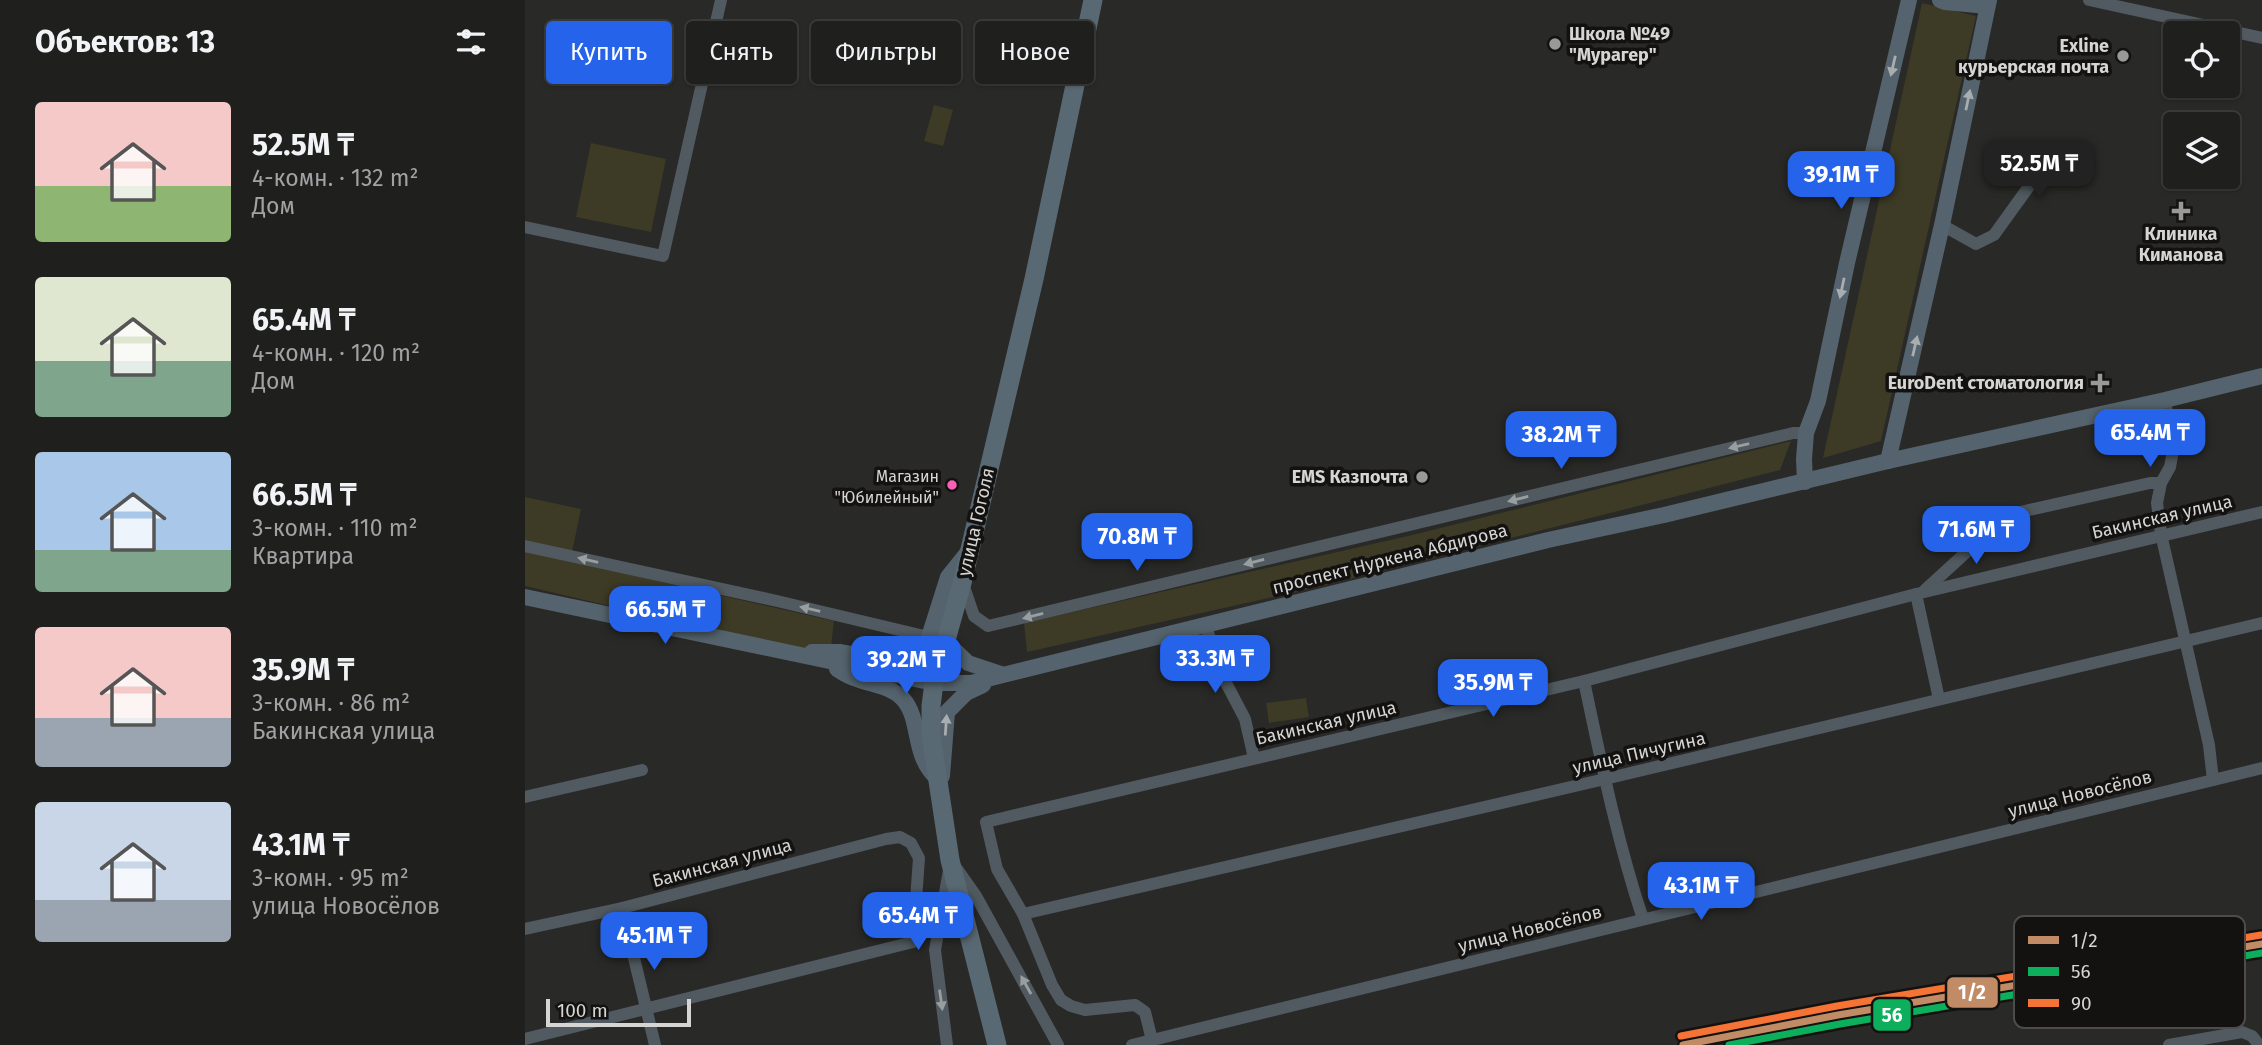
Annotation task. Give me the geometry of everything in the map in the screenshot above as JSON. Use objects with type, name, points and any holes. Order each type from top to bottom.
[{"type":"highway","name":"улица Гоголя","points":[[997,1045],[950,860],[931,735],[934,683],[938,640],[962,583],[1036,271],[1093,0]]},
{"type":"main road","points":[[1805,482],[1806,433],[1818,401],[1847,263],[1909,0]]},
{"type":"main road","points":[[1888,461],[1942,225],[1988,3],[1940,0]]},
{"type":"main road","name":"проспект Нуркена Абдирова","points":[[525,597],[934,683],[971,682],[1548,540],[2262,376]]},
{"type":"main road","points":[[792,654],[839,652],[902,663],[915,658],[938,640],[948,577],[970,550]]},
{"type":"main road","points":[[938,640],[968,663],[999,676]]},
{"type":"main road","points":[[819,660],[855,679],[894,691],[902,698],[911,710],[923,759],[939,786]]},
{"type":"main road","points":[[939,786],[947,712],[966,693],[999,676]]},
{"type":"street","points":[[525,227],[663,256],[721,0]]},
{"type":"street","points":[[2089,0],[2262,38]]},
{"type":"street","points":[[1942,225],[1976,244],[1994,235],[2058,146]]},
{"type":"street","points":[[2165,400],[2173,451],[2157,503],[2161,534],[2209,746],[2213,780]]},
{"type":"street","name":"проспект Нуркена Абдирова","points":[[962,583],[974,616],[988,626],[1779,436],[1806,433]]},
{"type":"street","points":[[1939,699],[1919,594],[2007,515],[2150,483],[2161,483]]},
{"type":"street","name":"Бакинская улица","points":[[1152,1040],[1145,1012],[1135,1005],[1085,1010],[1061,1000],[1052,985],[1023,914],[997,869],[986,822],[1584,681],[1919,594],[2262,512]]},
{"type":"street","points":[[525,546],[938,640]]},
{"type":"street","name":"улица Пичугина","points":[[1023,914],[2262,623]]},
{"type":"street","points":[[1205,624],[1224,679],[1245,719],[1254,758]]},
{"type":"street","points":[[1584,681],[1631,884],[1643,919]]},
{"type":"street","name":"улица Новосёлов","points":[[1132,1045],[2262,768]]},
{"type":"street","points":[[525,797],[642,769]]},
{"type":"street","name":"Бакинская улица","points":[[525,929],[622,908],[886,839],[901,837],[911,843],[919,858],[913,942],[646,1010]]},
{"type":"street","points":[[947,1045],[935,950],[950,860]]},
{"type":"street","points":[[950,860],[976,896],[1058,1045]]},
{"type":"street","points":[[622,908],[656,1045]]},
{"type":"street","points":[[525,1039],[646,1010]]},
{"type":"street","points":[[2169,1045],[2242,1032],[2252,1036],[2259,1045]]},
{"type":"shaded area","points":[[1922,3],[1976,16],[1881,441],[1823,458]]},
{"type":"shaded area","points":[[934,105],[953,110],[943,146],[924,141]]},
{"type":"shaded area","points":[[591,143],[666,159],[651,232],[576,217]]},
{"type":"shaded area","points":[[1791,441],[1780,470],[1322,586],[1027,652],[1024,623],[1408,536]]},
{"type":"shaded area","points":[[525,497],[581,509],[572,552],[525,541]]},
{"type":"shaded area","points":[[525,551],[834,621],[831,647],[793,649],[525,586]]},
{"type":"shaded area","points":[[1306,698],[1309,717],[1269,723],[1266,703]]},
{"type":"transit line","name":"90","points":[[2245,938],[2261,935]]},
{"type":"transit line","name":"1/2","points":[[2245,947],[2262,944]]},
{"type":"transit line","name":"56","points":[[2245,956],[2262,953]]},
{"type":"transit line","name":"90","points":[[1681,1036],[2014,976]]},
{"type":"transit line","name":"1/2","points":[[1683,1045],[1838,1015],[2014,986]]},
{"type":"transit line","name":"56","points":[[1729,1045],[2014,995]]},
{"type":"place","name":"Школа №49 \"Мурагер\"","points":[[1555,44]]},
{"type":"place","name":"Exline курьерская почта","points":[[2123,56]]},
{"type":"place","name":"Клиника Киманова","points":[[2181,211]]},
{"type":"place","name":"EuroDent стоматология","points":[[2100,383]]},
{"type":"place","name":"EMS Казпочта","points":[[1422,477]]},
{"type":"place","name":"Магазин \"Юбилейный\"","points":[[952,485]]}]
